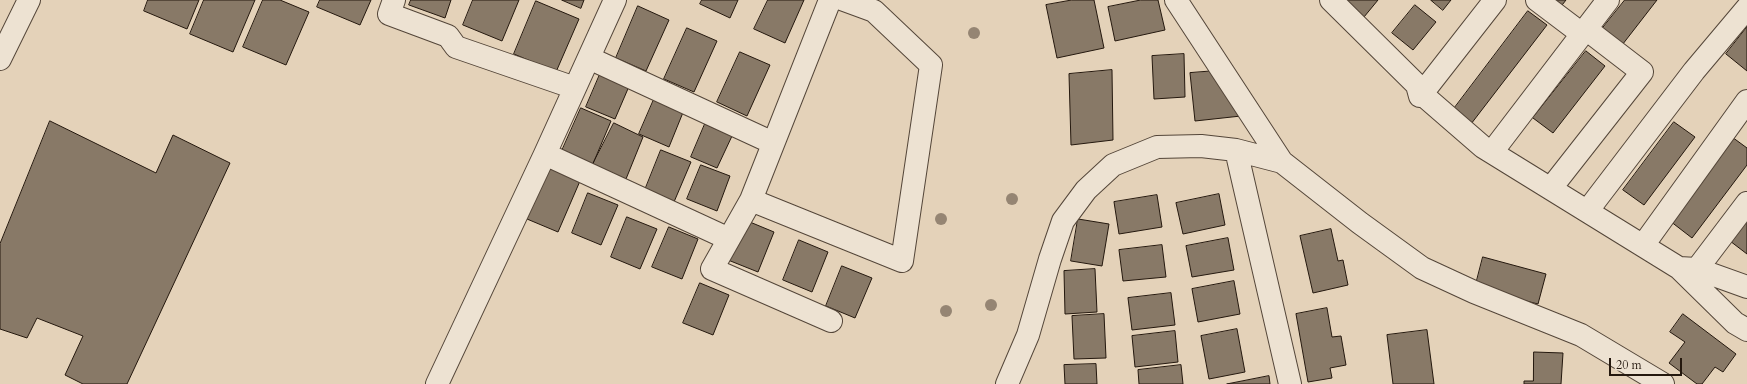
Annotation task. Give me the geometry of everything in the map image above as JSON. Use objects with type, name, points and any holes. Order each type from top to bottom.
[{"type":"street","points":[[0,60],[29,0]]},
{"type":"street","points":[[394,0],[389,14],[448,36],[456,47],[575,88]]},
{"type":"street","points":[[436,384],[616,0]]},
{"type":"street","points":[[830,0],[751,200],[712,269],[831,321]]},
{"type":"street","points":[[751,200],[902,262],[931,65],[874,12],[844,0]]},
{"type":"street","points":[[1176,0],[1282,162],[1360,223],[1422,268],[1474,292],[1581,335],[1663,384]]},
{"type":"street","points":[[1331,0],[1416,85],[1420,96]]},
{"type":"street","points":[[1420,96],[1495,0]]},
{"type":"street","points":[[1537,0],[1642,72],[1551,188]]},
{"type":"street","points":[[1492,152],[1608,0]]},
{"type":"street","points":[[1588,210],[1694,71],[1747,8]]},
{"type":"street","points":[[589,58],[774,143]]},
{"type":"street","points":[[1420,96],[1423,96],[1492,152],[1644,244],[1688,268],[1747,287]]},
{"type":"street","points":[[1644,244],[1747,101]]},
{"type":"street","points":[[1007,384],[1028,335],[1050,259],[1063,222],[1086,190],[1113,165],[1157,147],[1201,146],[1236,150],[1282,162]]},
{"type":"street","points":[[1236,150],[1290,384]]},
{"type":"street","points":[[545,154],[729,239]]},
{"type":"street","points":[[1688,268],[1747,203]]},
{"type":"street","points":[[1688,268],[1735,323],[1747,330]]},
{"type":"building","points":[[148,0],[199,0],[187,29],[144,11]]},
{"type":"building","points":[[204,0],[255,0],[233,52],[190,34]]},
{"type":"building","points":[[263,0],[280,0],[309,12],[286,65],[243,47]]},
{"type":"building","points":[[320,0],[371,0],[360,25],[317,7]]},
{"type":"building","points":[[411,0],[451,0],[445,18],[409,5]]},
{"type":"building","points":[[473,0],[519,0],[502,41],[463,25]]},
{"type":"building","points":[[562,0],[584,0],[581,8]]},
{"type":"building","points":[[702,0],[738,0],[730,18],[700,4]]},
{"type":"building","points":[[768,0],[804,0],[785,43],[754,29]]},
{"type":"building","points":[[1072,0],[1094,0],[1104,48],[1057,58],[1046,5]]},
{"type":"building","points":[[1141,0],[1158,0],[1165,30],[1115,41],[1108,7]]},
{"type":"building","points":[[1344,0],[1378,0],[1364,17]]},
{"type":"building","points":[[1431,0],[1451,0],[1443,10]]},
{"type":"building","points":[[1547,0],[1566,0],[1559,9]]},
{"type":"building","points":[[1625,0],[1657,0],[1619,49],[1598,34]]},
{"type":"building","points":[[536,1],[579,19],[556,72],[514,54]]},
{"type":"building","points":[[1415,5],[1436,22],[1413,50],[1392,33]]},
{"type":"building","points":[[638,6],[669,20],[646,71],[616,58]]},
{"type":"building","points":[[1528,11],[1547,25],[1471,124],[1453,110]]},
{"type":"building","points":[[1747,27],[1747,71],[1726,54]]},
{"type":"building","points":[[687,28],[717,41],[694,92],[664,79]]},
{"type":"building","points":[[1586,51],[1605,66],[1553,133],[1533,118]]},
{"type":"building","points":[[740,52],[770,65],[747,116],[717,102]]},
{"type":"building","points":[[1184,54],[1185,97],[1154,99],[1152,56]]},
{"type":"building","points":[[1112,70],[1113,140],[1071,145],[1069,74]]},
{"type":"building","points":[[1215,71],[1241,116],[1195,121],[1190,73]]},
{"type":"building","points":[[601,72],[630,84],[615,119],[586,107]]},
{"type":"building","points":[[655,97],[684,110],[669,147],[639,134]]},
{"type":"building","points":[[581,108],[611,121],[592,166],[561,153]]},
{"type":"building","points":[[50,121],[156,173],[173,135],[230,163],[127,384],[83,384],[65,375],[83,336],[37,318],[27,338],[0,329],[0,244]]},
{"type":"building","points":[[1674,122],[1695,137],[1644,205],[1623,190]]},
{"type":"building","points":[[614,123],[643,137],[626,179],[592,166]]},
{"type":"building","points":[[705,124],[732,136],[717,168],[691,157]]},
{"type":"building","points":[[1732,137],[1747,148],[1747,165],[1692,238],[1670,221]]},
{"type":"building","points":[[661,150],[691,162],[674,202],[645,190]]},
{"type":"building","points":[[701,165],[730,176],[717,211],[687,199]]},
{"type":"building","points":[[550,168],[580,181],[558,232],[527,219]]},
{"type":"building","points":[[588,193],[618,205],[601,245],[572,233]]},
{"type":"building","points":[[1219,194],[1225,225],[1183,234],[1176,203]]},
{"type":"building","points":[[1157,195],[1162,227],[1119,234],[1114,202]]},
{"type":"building","points":[[627,217],[657,229],[640,269],[611,257]]},
{"type":"building","points":[[1078,219],[1109,224],[1102,266],[1071,261]]},
{"type":"building","points":[[1747,219],[1747,254],[1730,241]]},
{"type":"building","points":[[745,220],[774,232],[758,272],[728,260]]},
{"type":"building","points":[[669,227],[698,239],[682,279],[652,267]]},
{"type":"building","points":[[1331,229],[1338,261],[1343,260],[1348,285],[1313,293],[1300,236]]},
{"type":"building","points":[[1228,238],[1234,270],[1192,277],[1186,246]]},
{"type":"building","points":[[799,240],[828,252],[812,292],[783,280]]},
{"type":"building","points":[[1162,245],[1166,277],[1123,281],[1119,250]]},
{"type":"building","points":[[1483,257],[1546,274],[1538,304],[1475,288]]},
{"type":"building","points":[[842,266],[872,278],[855,318],[826,306]]},
{"type":"building","points":[[1095,269],[1097,312],[1065,314],[1064,271]]},
{"type":"building","points":[[1234,281],[1240,314],[1198,322],[1192,289]]},
{"type":"building","points":[[700,283],[729,295],[713,335],[683,323]]},
{"type":"building","points":[[1171,293],[1175,325],[1132,330],[1128,298]]},
{"type":"building","points":[[1327,308],[1332,337],[1341,336],[1346,365],[1330,368],[1332,378],[1308,382],[1296,314]]},
{"type":"building","points":[[1104,314],[1106,358],[1074,359],[1072,316]]},
{"type":"building","points":[[1683,314],[1736,354],[1723,372],[1715,367],[1702,384],[1697,384],[1669,363],[1685,342],[1670,332]]},
{"type":"building","points":[[1237,329],[1245,372],[1209,379],[1201,336]]},
{"type":"building","points":[[1427,330],[1434,384],[1393,384],[1387,335]]},
{"type":"building","points":[[1175,331],[1178,362],[1135,367],[1132,336]]},
{"type":"building","points":[[1534,352],[1563,353],[1561,384],[1524,384],[1524,381],[1533,381]]},
{"type":"building","points":[[1096,364],[1097,384],[1065,384],[1064,365]]},
{"type":"building","points":[[1181,365],[1183,384],[1139,384],[1138,370]]},
{"type":"building","points":[[1269,376],[1270,384],[1227,384]]}]
